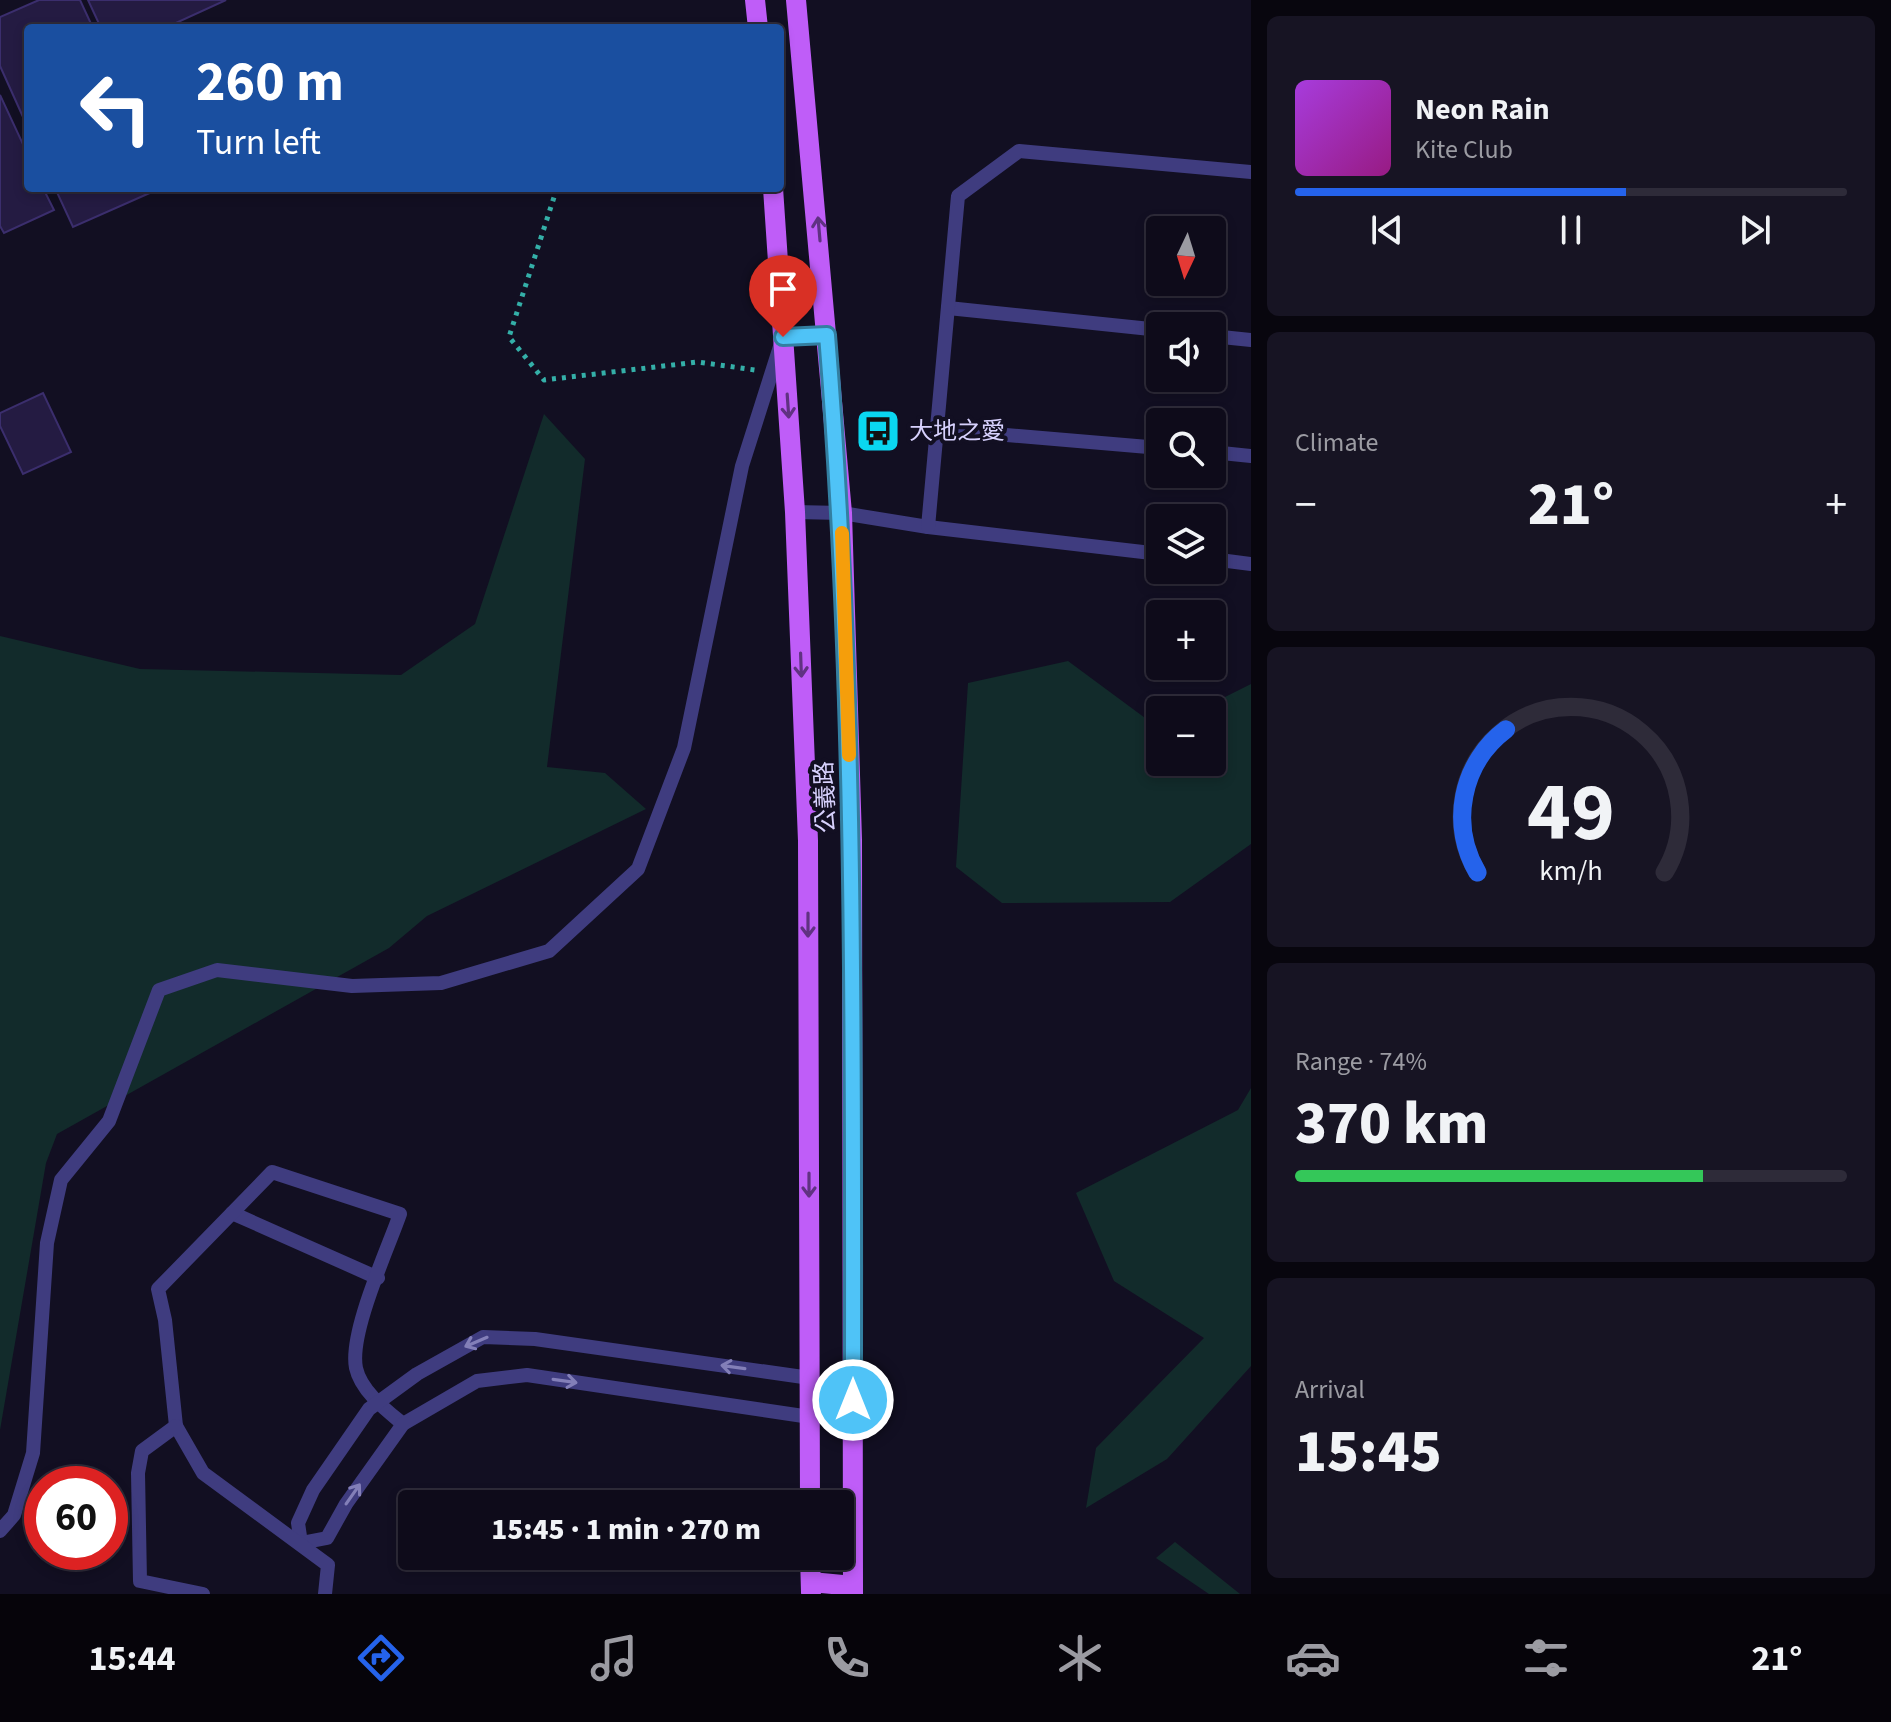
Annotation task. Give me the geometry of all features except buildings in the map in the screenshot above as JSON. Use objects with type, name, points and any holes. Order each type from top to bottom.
[{"type":"main road","points":[[755,0],[758,24]]},
{"type":"main road","name":"公義路","points":[[796,0],[842,513],[852,840],[853,1590]]},
{"type":"main road","name":"公義路","points":[[773,192],[795,512],[808,841],[810,1490]]},
{"type":"main road","points":[[811,1588],[853,1590]]},
{"type":"lane","points":[[928,527],[958,196],[1019,151],[1251,172]]},
{"type":"lane","points":[[948,308],[1146,329]]},
{"type":"lane","points":[[0,1531],[14,1515],[33,1453],[47,1243],[61,1180],[109,1121],[159,990],[217,970],[352,986],[441,983],[549,951],[638,869],[684,748],[742,466],[783,337],[827,335]]},
{"type":"lane","points":[[1226,337],[1251,340]]},
{"type":"lane","points":[[937,429],[1146,447]]},
{"type":"lane","points":[[1226,453],[1251,456]]},
{"type":"lane","points":[[795,512],[842,513],[928,527],[1146,552]]},
{"type":"lane","points":[[1226,561],[1251,564]]},
{"type":"lane","points":[[325,1594],[328,1565],[203,1473],[176,1426],[165,1320],[158,1289],[272,1172],[400,1214],[354,1343],[356,1371],[378,1403],[403,1424]]},
{"type":"lane","points":[[232,1213],[378,1278]]},
{"type":"lane","points":[[301,1543],[298,1523],[313,1490],[369,1409],[417,1374],[483,1337],[535,1339],[810,1378]]},
{"type":"lane","points":[[301,1543],[327,1538],[346,1504],[403,1424],[477,1381],[527,1375],[810,1417]]},
{"type":"lane","points":[[176,1426],[142,1451],[138,1473],[140,1581],[203,1594]]},
{"type":"path","points":[[556,192],[509,337],[544,380],[698,362],[771,373]]},
{"type":"green space","points":[[544,414],[585,459],[547,767],[605,773],[646,809],[427,916],[389,948],[57,1134],[46,1163],[0,1430],[0,636],[140,669],[401,675],[475,624]]},
{"type":"green space","points":[[1068,661],[1146,719],[1146,776],[1226,776],[1226,696],[1251,684],[1251,844],[1170,902],[1002,903],[956,867],[968,683]]},
{"type":"green space","points":[[1251,1088],[1251,1366],[1167,1459],[1086,1508],[1096,1448],[1204,1338],[1114,1281],[1076,1193],[1238,1110]]},
{"type":"green space","points":[[1175,1542],[1240,1594],[1209,1594],[1156,1558]]},
{"type":"slow traffic","points":[[842,533],[849,755]]},
{"type":"place","name":"大地之愛","points":[[878,431]]},
{"type":"route","points":[[783,337],[827,335],[842,513],[852,840],[853,1400]]}]
